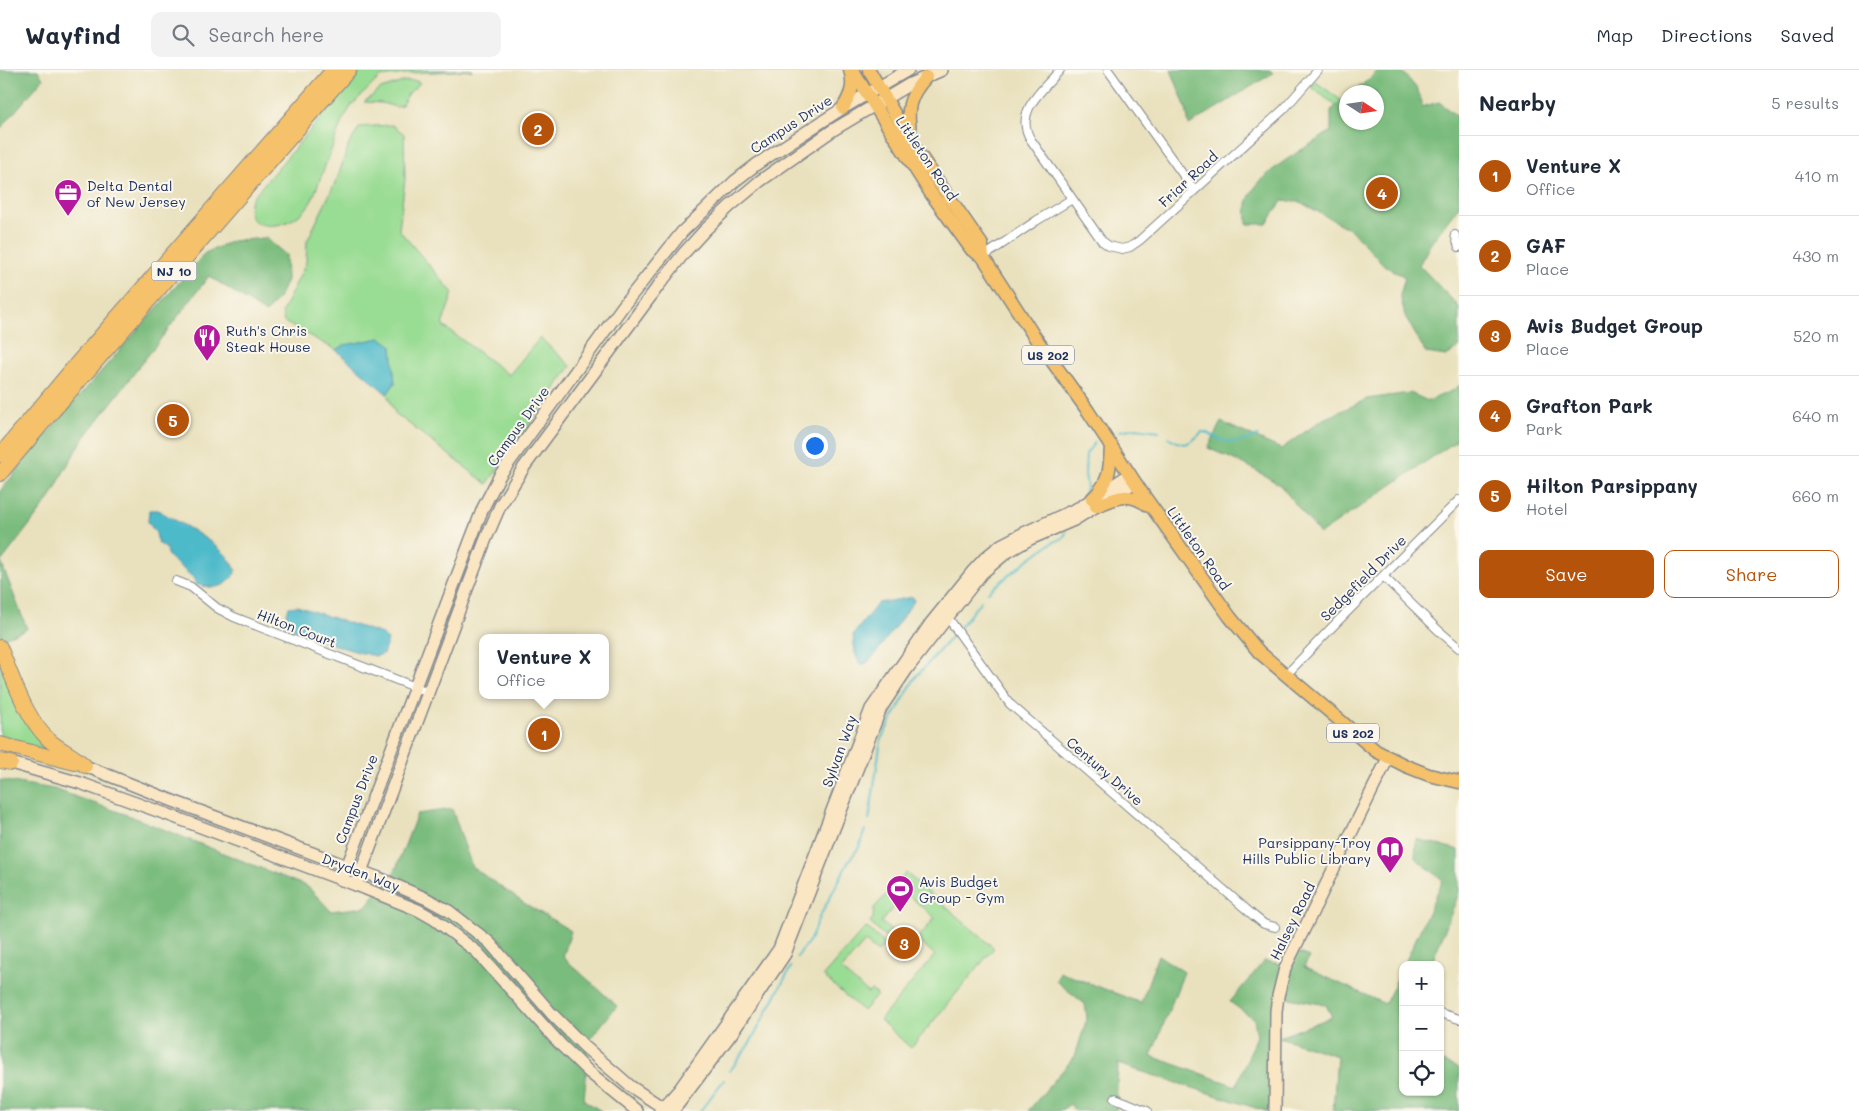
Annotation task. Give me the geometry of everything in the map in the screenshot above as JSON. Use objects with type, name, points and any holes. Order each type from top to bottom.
[{"type":"highway","name":"NJ 10","points":[[0,455],[78,362],[333,70]]},
{"type":"highway","name":"NJ 10","points":[[0,474],[349,70]]},
{"type":"highway","points":[[0,647],[28,710],[40,730],[56,746],[79,759],[85,766]]},
{"type":"highway","points":[[0,744],[85,766]]},
{"type":"main road","name":"Littleton Road","points":[[851,70],[930,192],[972,250],[983,258],[1034,336],[1154,509],[1230,617],[1259,652],[1376,752],[1429,775],[1459,782]]},
{"type":"main road","points":[[843,108],[850,97],[852,88],[851,70]]},
{"type":"main road","name":"Littleton Road","points":[[869,70],[912,144],[982,245],[983,258]]},
{"type":"main road","points":[[912,144],[908,120],[909,106],[914,92],[926,77]]},
{"type":"main road","points":[[1094,503],[1108,478],[1110,445]]},
{"type":"main road","points":[[1094,503],[1128,496],[1137,498],[1154,509]]},
{"type":"street","points":[[882,93],[908,70]]},
{"type":"street","points":[[882,93],[942,70]]},
{"type":"street","points":[[983,258],[1036,221],[1072,199],[1031,140],[1024,123],[1027,110],[1060,70]]},
{"type":"street","points":[[1108,70],[1194,190]]},
{"type":"street","name":"Friar Road","points":[[1072,199],[1102,240],[1109,246],[1122,249],[1130,247],[1284,109],[1318,70]]},
{"type":"street","name":"Campus Drive","points":[[342,880],[474,531],[497,481],[623,306],[682,232],[729,187],[778,150],[867,94],[882,93]]},
{"type":"street","name":"Campus Drive","points":[[356,885],[486,541],[500,506],[510,488],[684,253],[729,207],[760,182],[833,130],[874,105],[882,93]]},
{"type":"street","points":[[1455,235],[1459,247]]},
{"type":"street","name":"Sylvan Way","points":[[666,1110],[679,1090],[707,1059],[779,949],[871,709],[893,675],[945,613],[973,571],[986,557],[1026,532],[1094,503],[1133,478]]},
{"type":"street","name":"Sedgefield Drive","points":[[1286,675],[1459,500]]},
{"type":"street","points":[[1383,576],[1459,648]]},
{"type":"street","name":"Hilton Court","points":[[176,582],[191,587],[218,608],[234,617],[428,692]]},
{"type":"street","name":"Century Drive","points":[[945,613],[1010,704],[1254,916],[1264,924],[1275,927]]},
{"type":"street","name":"Halsey Road","points":[[1274,1111],[1276,1011],[1283,974],[1388,758]]},
{"type":"street","name":"Dryden Way","points":[[4,761],[80,783],[356,885],[418,910],[463,940],[489,964],[560,1044],[589,1072],[637,1111]]},
{"type":"street","name":"Dryden Way","points":[[85,766],[427,899],[468,925],[503,957],[551,1013],[585,1047],[630,1086],[666,1110]]},
{"type":"street","points":[[1444,1014],[1459,1019]]},
{"type":"street","points":[[1115,1098],[1146,1111]]},
{"type":"green space","points":[[0,70],[38,70],[43,79],[0,129]]},
{"type":"green space","points":[[362,70],[473,70],[412,73],[380,77],[352,105],[342,121],[313,198],[306,209],[288,222],[262,225],[256,222],[251,217],[249,209],[251,199]]},
{"type":"green space","points":[[1171,70],[1270,70],[1273,73],[1189,125],[1186,108]]},
{"type":"green space","points":[[1379,70],[1401,70],[1418,90],[1422,107],[1439,102],[1459,118],[1459,206],[1431,243],[1419,265],[1459,307],[1459,348],[1446,356],[1426,353],[1405,316],[1400,295],[1405,277],[1385,266],[1351,230],[1300,202],[1282,201],[1267,224],[1247,224],[1247,204],[1251,193],[1259,182],[1282,163],[1331,131],[1331,110],[1339,104],[1339,130],[1384,130],[1384,85],[1362,85]]},
{"type":"green space","points":[[406,81],[417,81],[420,83],[409,93],[401,106],[396,107],[382,103],[364,102],[381,89]]},
{"type":"green space","points":[[1316,82],[1339,99],[1339,108],[1311,87]]},
{"type":"green space","points":[[392,125],[404,134],[405,178],[399,230],[453,293],[442,325],[509,375],[540,338],[571,366],[487,484],[395,413],[387,394],[395,383],[381,338],[345,345],[336,350],[284,322],[282,312],[306,263],[307,241],[337,179],[349,144],[360,127]]},
{"type":"green space","points":[[266,238],[286,255],[287,280],[280,296],[266,313],[209,276],[82,441],[51,497],[1,562],[27,629],[1,639],[0,491],[61,417],[205,253],[232,241]]},
{"type":"green space","points":[[1459,385],[1459,439],[1320,534],[1280,485],[1252,468],[1208,448],[1221,422],[1281,449],[1320,421],[1367,399],[1410,393],[1428,401],[1456,389]]},
{"type":"green space","points":[[0,656],[51,751],[0,739]]},
{"type":"green space","points":[[0,780],[54,789],[130,816],[308,887],[331,911],[365,907],[395,871],[417,814],[452,809],[472,867],[524,903],[571,931],[563,957],[617,1006],[589,1040],[584,1100],[601,1111],[187,1111],[179,1109],[168,1111],[0,1111]]},
{"type":"green space","points":[[1416,839],[1459,850],[1459,893],[1433,961],[1406,961],[1443,880],[1415,858]]},
{"type":"green space","points":[[906,873],[994,948],[911,1048],[880,1020],[935,955],[917,939],[935,918],[906,893],[881,922],[894,933],[889,940],[870,923],[873,918],[874,908]]},
{"type":"green space","points":[[866,927],[885,944],[878,952],[865,942],[841,970],[868,993],[871,990],[877,995],[863,1011],[823,976]]},
{"type":"green space","points":[[1294,951],[1309,957],[1304,967],[1385,1004],[1399,975],[1399,1051],[1397,1056],[1399,1057],[1399,1096],[1444,1096],[1444,1062],[1459,1068],[1459,1111],[1333,1111],[1337,1056],[1279,1037],[1332,1017],[1326,1005],[1278,996],[1274,1111],[1265,1111],[1118,1064],[1116,1111],[1075,1111],[1070,1104],[1060,1111],[1028,1111],[1075,1056],[1087,1018],[1085,1004],[1056,981],[1060,972],[1141,1003],[1158,955],[1184,972],[1151,1056],[1236,1086],[1257,1036],[1254,1019],[1230,1002],[1264,961],[1287,965]]},
{"type":"water","points":[[381,338],[392,346],[395,383],[387,394],[336,350],[345,345]]},
{"type":"water","points":[[149,510],[158,510],[202,536],[224,553],[236,571],[228,582],[224,585],[213,587],[195,584],[195,579],[170,558],[166,548],[158,543],[156,533],[148,522]]},
{"type":"water","points":[[913,597],[914,601],[874,656],[867,663],[860,665],[855,653],[853,635],[878,603]]},
{"type":"water","points":[[297,606],[382,634],[388,640],[383,654],[376,656],[355,651],[311,637],[299,631],[284,620],[289,607]]},
{"type":"waterway","points":[[1119,431],[1136,428],[1159,431]]},
{"type":"waterway","points":[[1168,437],[1179,443],[1186,444],[1194,440],[1202,432],[1231,442],[1258,436]]},
{"type":"waterway","points":[[1081,500],[1087,487],[1085,474],[1086,454],[1095,442]]},
{"type":"waterway","points":[[988,592],[1035,554],[1063,538],[1066,531]]},
{"type":"waterway","points":[[961,626],[981,601]]},
{"type":"waterway","points":[[869,820],[881,739],[915,678],[954,634]]},
{"type":"waterway","points":[[797,957],[810,940],[818,920],[849,861],[859,847],[865,830]]},
{"type":"waterway","points":[[730,1071],[750,1043],[791,967]]},
{"type":"waterway","points":[[700,1111],[724,1080]]},
{"type":"place","name":"GAF","points":[[538,129]]},
{"type":"place","name":"Grafton Park","points":[[1382,193]]},
{"type":"place","name":"Delta Dental of New Jersey","points":[[68,217]]},
{"type":"place","name":"Ruth's Chris Steak House","points":[[207,362]]},
{"type":"place","name":"Hilton Parsippany","points":[[173,420]]},
{"type":"place","name":"Venture X","points":[[544,734]]},
{"type":"place","name":"Parsippany-Troy Hills Public Library","points":[[1390,874]]},
{"type":"place","name":"Avis Budget Group - Gym","points":[[900,913]]},
{"type":"place","name":"Avis Budget Group","points":[[904,943]]}]
